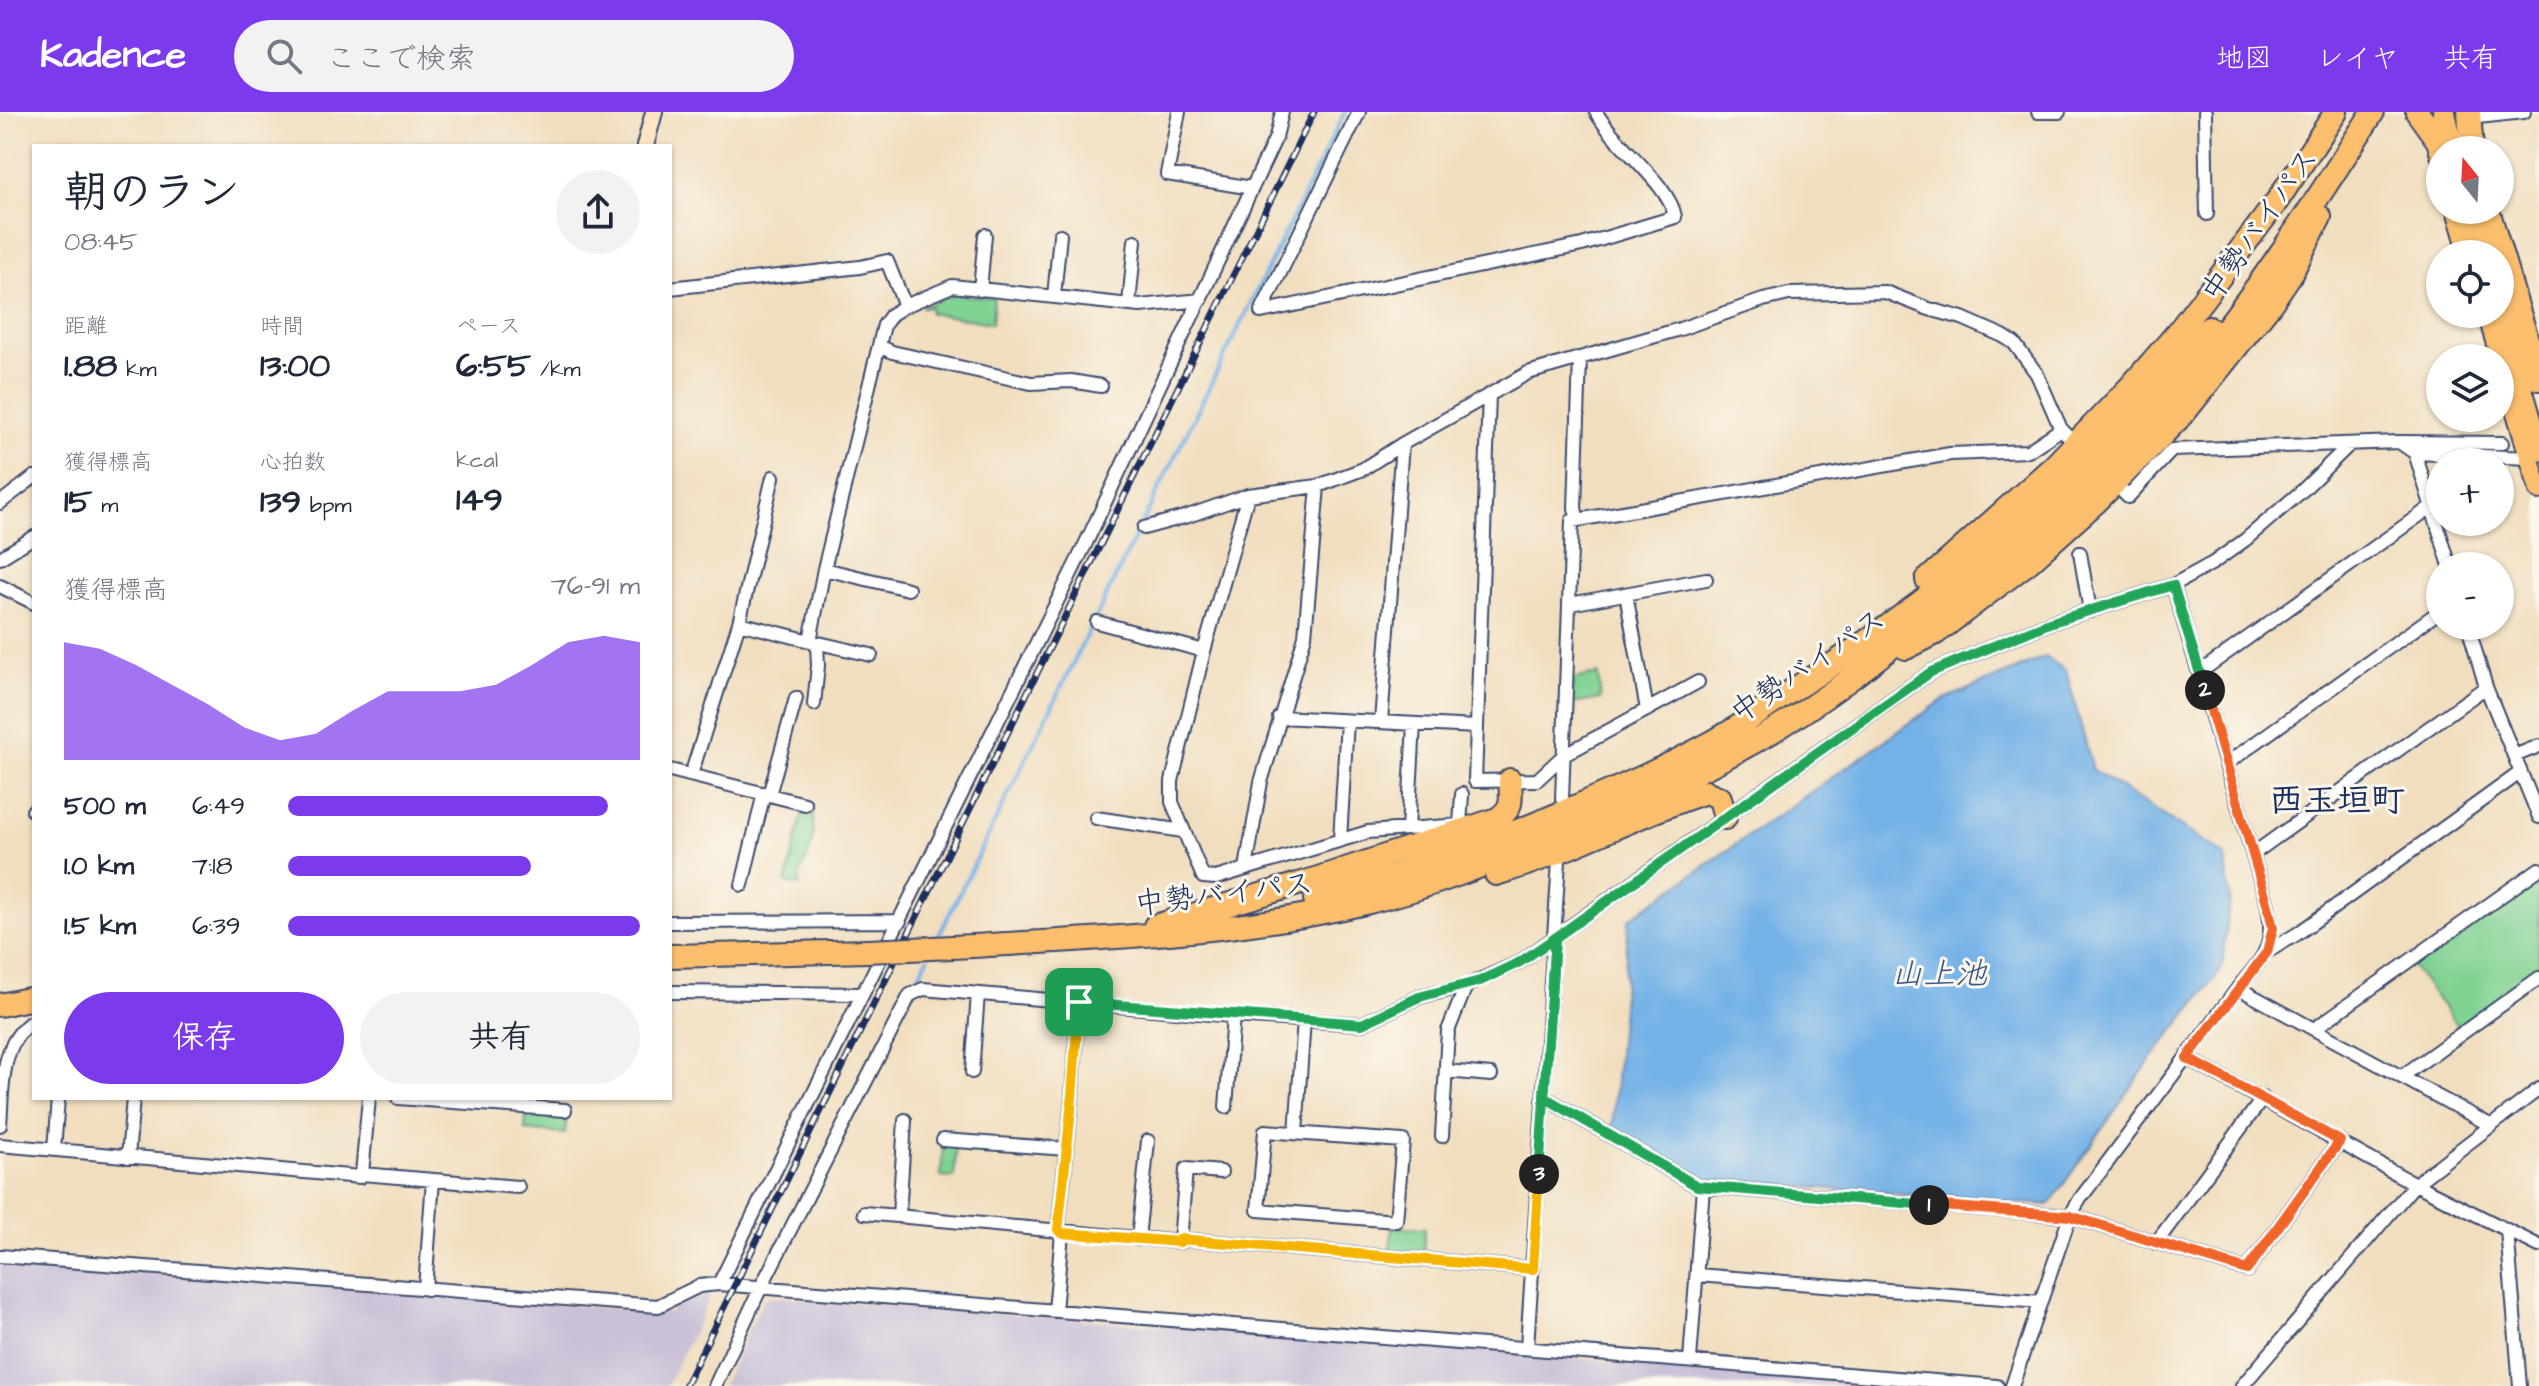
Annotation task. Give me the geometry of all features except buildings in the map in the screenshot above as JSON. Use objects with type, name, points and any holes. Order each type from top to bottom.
[{"type":"highway","points":[[1834,664],[2054,466],[2130,387],[2178,332],[2275,204],[2336,112]]},
{"type":"highway","points":[[2417,112],[2434,136]]},
{"type":"highway","points":[[2443,136],[2444,112]]},
{"type":"highway","points":[[1860,673],[1936,633],[1997,588],[2096,502],[2185,412],[2291,274],[2376,113]]},
{"type":"highway","name":"中勢バイパス","points":[[672,956],[973,946],[1181,934],[1264,923],[1367,903],[1476,869],[1623,807],[1720,761],[1766,735],[1860,673],[2018,547],[2069,502],[2169,399],[2286,229],[2376,113]]},
{"type":"highway","points":[[2469,115],[2471,136]]},
{"type":"highway","points":[[2492,224],[2539,379]]},
{"type":"highway","name":"中勢バイパス","points":[[1072,940],[1275,909],[1360,888],[1479,848],[1710,743],[1834,664],[1989,549],[2094,453],[2228,315]]},
{"type":"highway","points":[[2502,328],[2534,454]]},
{"type":"highway","points":[[1146,929],[1343,870],[1497,819],[1507,812],[1511,802],[1510,780]]},
{"type":"highway","points":[[1392,895],[1492,876],[1537,862],[1706,792],[1720,798],[1725,818]]},
{"type":"highway","points":[[0,1005],[32,998]]},
{"type":"main road","points":[[2428,112],[2438,136]]},
{"type":"main road","points":[[2514,398],[2534,454],[2539,490]]},
{"type":"street","points":[[646,144],[654,112]]},
{"type":"street","points":[[1179,112],[1167,174],[1252,188]]},
{"type":"street","points":[[719,1284],[1085,545],[1276,137],[1282,112]]},
{"type":"street","points":[[1359,112],[1261,312],[1582,245],[1675,217],[1669,199],[1611,134],[1596,112]]},
{"type":"street","points":[[2038,112],[2059,112]]},
{"type":"street","points":[[2205,112],[2207,214]]},
{"type":"street","points":[[2469,115],[2524,112]]},
{"type":"street","points":[[980,290],[985,235]]},
{"type":"street","points":[[1054,296],[1060,235]]},
{"type":"street","points":[[1129,304],[1135,241]]},
{"type":"street","points":[[672,288],[860,267],[887,261],[905,306]]},
{"type":"street","points":[[814,704],[818,675],[813,642],[824,569],[884,325],[892,314],[952,286],[1140,306],[1201,300]]},
{"type":"street","points":[[1144,528],[1248,495],[1318,486],[1363,469],[1528,373],[1789,294],[1885,292],[1962,318],[2003,336],[2014,343],[2044,386],[2061,429],[2073,441]]},
{"type":"street","points":[[879,346],[892,352],[1031,383],[1071,381],[1101,386]]},
{"type":"street","points":[[1578,520],[1575,508],[1580,358]]},
{"type":"street","points":[[1489,395],[1475,781],[1537,780],[1564,755],[1698,682]]},
{"type":"street","points":[[1562,799],[1572,521],[1950,454],[2028,451],[2061,429]]},
{"type":"street","points":[[2399,442],[2415,453],[2534,454]]},
{"type":"street","points":[[2121,490],[2128,497],[2172,450],[2399,442],[2502,443]]},
{"type":"street","points":[[1381,722],[1402,444]]},
{"type":"street","points":[[715,1386],[761,1287],[910,995],[923,989],[1362,1024],[1419,997],[1466,986],[1520,962],[1931,672],[2049,623],[2173,585],[2213,563],[2245,540],[2350,444]]},
{"type":"street","points":[[2415,453],[2426,490]]},
{"type":"street","points":[[691,775],[739,623],[773,477]]},
{"type":"street","points":[[0,503],[32,479]]},
{"type":"street","points":[[1246,868],[1261,782],[1305,636],[1318,486]]},
{"type":"street","points":[[1248,495],[1204,651],[1172,781],[1172,802],[1203,877],[1216,878],[1368,832],[1460,825],[1462,794]]},
{"type":"street","points":[[2200,672],[2426,511]]},
{"type":"street","points":[[0,558],[32,538]]},
{"type":"street","points":[[2080,553],[2090,611]]},
{"type":"street","points":[[824,569],[908,589]]},
{"type":"street","points":[[1570,604],[1706,579]]},
{"type":"street","points":[[2173,585],[2273,928],[2267,952]]},
{"type":"street","points":[[0,586],[32,602]]},
{"type":"street","points":[[1626,594],[1647,710]]},
{"type":"street","points":[[2226,764],[2426,621]]},
{"type":"street","points":[[1097,622],[1204,651]]},
{"type":"street","points":[[739,623],[871,655]]},
{"type":"street","points":[[2472,640],[2486,687],[2539,817]]},
{"type":"street","points":[[2253,854],[2486,687]]},
{"type":"street","points":[[742,885],[796,698]]},
{"type":"street","points":[[1279,717],[1477,727]]},
{"type":"street","points":[[1340,840],[1347,721]]},
{"type":"street","points":[[1408,829],[1414,724]]},
{"type":"street","points":[[2514,756],[2539,746]]},
{"type":"street","points":[[672,770],[805,804]]},
{"type":"street","points":[[2012,1386],[2070,1216],[2267,952],[2297,934],[2521,772]]},
{"type":"street","points":[[1096,818],[1183,831]]},
{"type":"street","points":[[1527,1347],[1559,861]]},
{"type":"street","points":[[2314,1029],[2539,869]]},
{"type":"street","points":[[672,922],[900,921]]},
{"type":"street","points":[[2401,1077],[2539,978]]},
{"type":"street","points":[[1442,1136],[1448,1031],[1466,986]]},
{"type":"street","points":[[2238,988],[2490,1125]]},
{"type":"street","points":[[672,992],[863,994]]},
{"type":"street","points":[[972,1072],[978,994]]},
{"type":"street","points":[[1055,1311],[1079,1002]]},
{"type":"street","points":[[1226,1107],[1233,1016]]},
{"type":"street","points":[[1296,1133],[1304,1020]]},
{"type":"street","points":[[0,1125],[4,1059],[19,1029],[32,1021]]},
{"type":"street","points":[[2187,1058],[2415,1184],[2539,1246]]},
{"type":"street","points":[[1446,1071],[1491,1075]]},
{"type":"street","points":[[2242,1386],[2415,1184],[2539,1089]]},
{"type":"street","points":[[1544,1097],[1697,1186],[2070,1216],[2247,1270],[2340,1141]]},
{"type":"street","points":[[2156,1243],[2263,1098]]},
{"type":"street","points":[[54,1150],[58,1100]]},
{"type":"street","points":[[128,1157],[133,1100]]},
{"type":"street","points":[[362,1174],[369,1100]]},
{"type":"street","points":[[426,1100],[565,1110]]},
{"type":"street","points":[[899,1216],[905,1120]]},
{"type":"street","points":[[1265,1131],[1296,1133],[1403,1141],[1396,1221],[1258,1210],[1265,1131]]},
{"type":"street","points":[[943,1140],[1067,1149]]},
{"type":"street","points":[[1138,1239],[1148,1141]]},
{"type":"street","points":[[0,1145],[360,1177],[362,1174],[518,1187]]},
{"type":"street","points":[[864,1213],[1180,1242],[1186,1169],[1221,1172]]},
{"type":"street","points":[[425,1289],[433,1180]]},
{"type":"street","points":[[1690,1360],[1703,1187]]},
{"type":"street","points":[[2507,1230],[2520,1386]]},
{"type":"street","points":[[1180,1239],[1533,1269]]},
{"type":"street","points":[[0,1256],[658,1306],[699,1286],[719,1284],[1997,1386]]},
{"type":"street","points":[[1697,1275],[2041,1302]]},
{"type":"shaded area","points":[[0,1261],[670,1313],[673,1305],[703,1291],[710,1298],[667,1386],[0,1386]]},
{"type":"shaded area","points":[[770,1296],[1908,1386],[722,1386],[763,1300]]},
{"type":"green space","points":[[954,294],[994,298],[992,323],[930,313],[930,307],[921,307]]},
{"type":"green space","points":[[1598,674],[1601,699],[1572,704],[1573,679]]},
{"type":"green space","points":[[803,810],[813,812],[813,838],[800,873],[800,886],[786,883]]},
{"type":"green space","points":[[2539,876],[2539,970],[2459,1028],[2412,966]]},
{"type":"green space","points":[[526,1114],[567,1117],[565,1134],[525,1130]]},
{"type":"green space","points":[[943,1146],[956,1147],[954,1178],[941,1177]]},
{"type":"green space","points":[[1392,1227],[1425,1228],[1423,1257],[1390,1253]]},
{"type":"water","name":"山上池","points":[[2046,657],[2066,671],[2093,770],[2225,855],[2230,898],[2222,969],[2149,1062],[2049,1205],[1698,1179],[1612,1131],[1629,919],[1943,700]]},
{"type":"waterway","points":[[937,939],[1345,112]]},
{"type":"waterway","points":[[918,977],[928,958]]},
{"type":"railway","points":[[685,1386],[1314,112]]},
{"type":"district","name":"西玉垣町","points":[[2337,801]]},
{"type":"route","points":[[1079,1002],[1058,1230],[1062,1233],[1180,1242],[1180,1239],[1533,1269],[1555,938],[1931,672],[2049,623],[2173,585],[2273,928],[2267,952],[2187,1058],[2340,1141],[2247,1270],[2070,1216],[1697,1186],[1544,1097],[1555,938],[1520,962],[1480,981],[1419,997],[1362,1024],[1079,1002]]}]
